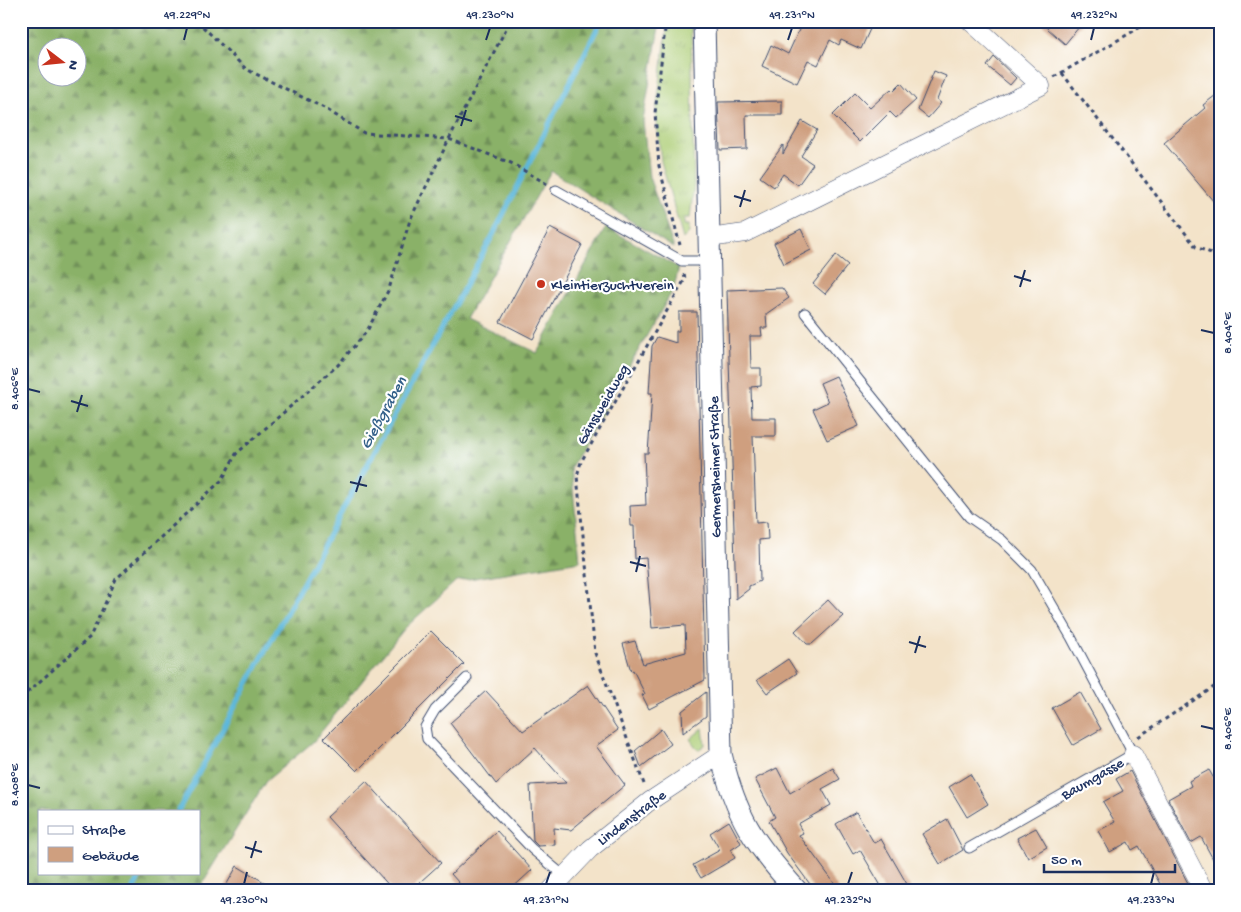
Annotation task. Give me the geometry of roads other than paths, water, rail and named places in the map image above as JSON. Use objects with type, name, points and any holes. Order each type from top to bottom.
[{"type":"street","name":"Germersheimer Straße","points":[[704,21],[721,754],[728,784],[748,830],[765,854],[797,891]]},
{"type":"street","points":[[710,238],[745,233],[1041,86],[970,21]]},
{"type":"street","name":"Baumgasse","points":[[1130,749],[1204,891]]},
{"type":"street","name":"Lindenstraße","points":[[550,891],[590,849],[650,801],[721,754]]},
{"type":"lane","points":[[556,190],[682,260],[709,261]]},
{"type":"lane","points":[[805,313],[969,517],[1002,540],[1032,570],[1072,637],[1130,749]]},
{"type":"lane","points":[[467,678],[435,710],[426,727],[428,739],[532,849],[564,876]]},
{"type":"lane","name":"Baumgasse","points":[[969,848],[1130,749]]},
{"type":"waterway","name":"Gießgraben","points":[[179,810],[493,235],[601,21]]},
{"type":"waterway","name":"Gießgraben","points":[[132,891],[141,874]]},
{"type":"place","name":"Kleintierzuchtverein","points":[[541,284]]}]
